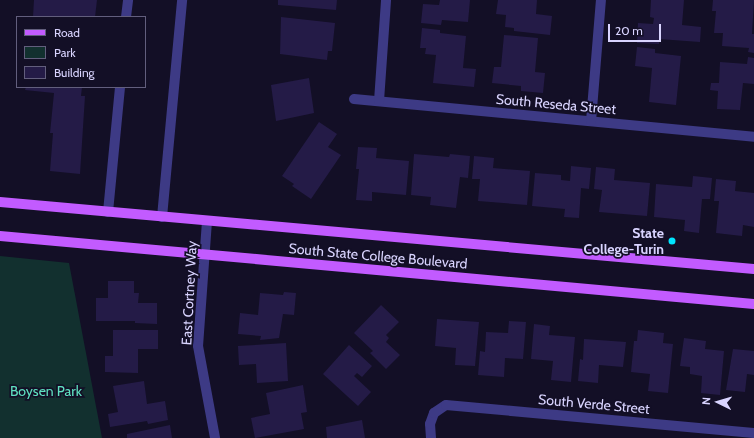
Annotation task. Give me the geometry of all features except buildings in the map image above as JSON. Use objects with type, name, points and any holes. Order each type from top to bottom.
[{"type":"main road","name":"South State College Boulevard","points":[[0,202],[754,269]]},
{"type":"main road","name":"South State College Boulevard","points":[[0,236],[754,304]]},
{"type":"street","points":[[126,16],[128,0]]},
{"type":"street","points":[[162,217],[182,0]]},
{"type":"street","points":[[379,101],[386,0]]},
{"type":"street","points":[[591,121],[601,0]]},
{"type":"street","points":[[108,212],[120,88]]},
{"type":"street","name":"South Reseda Street","points":[[354,99],[754,137]]},
{"type":"street","name":"East Cortney Way","points":[[207,221],[198,346],[215,438]]},
{"type":"street","name":"South Verde Street","points":[[431,438],[430,424],[434,413],[446,405],[754,433]]},
{"type":"green space","name":"Boysen Park","points":[[0,256],[69,263],[102,438],[0,438]]},
{"type":"place","name":"State College-Turin","points":[[672,241]]}]
